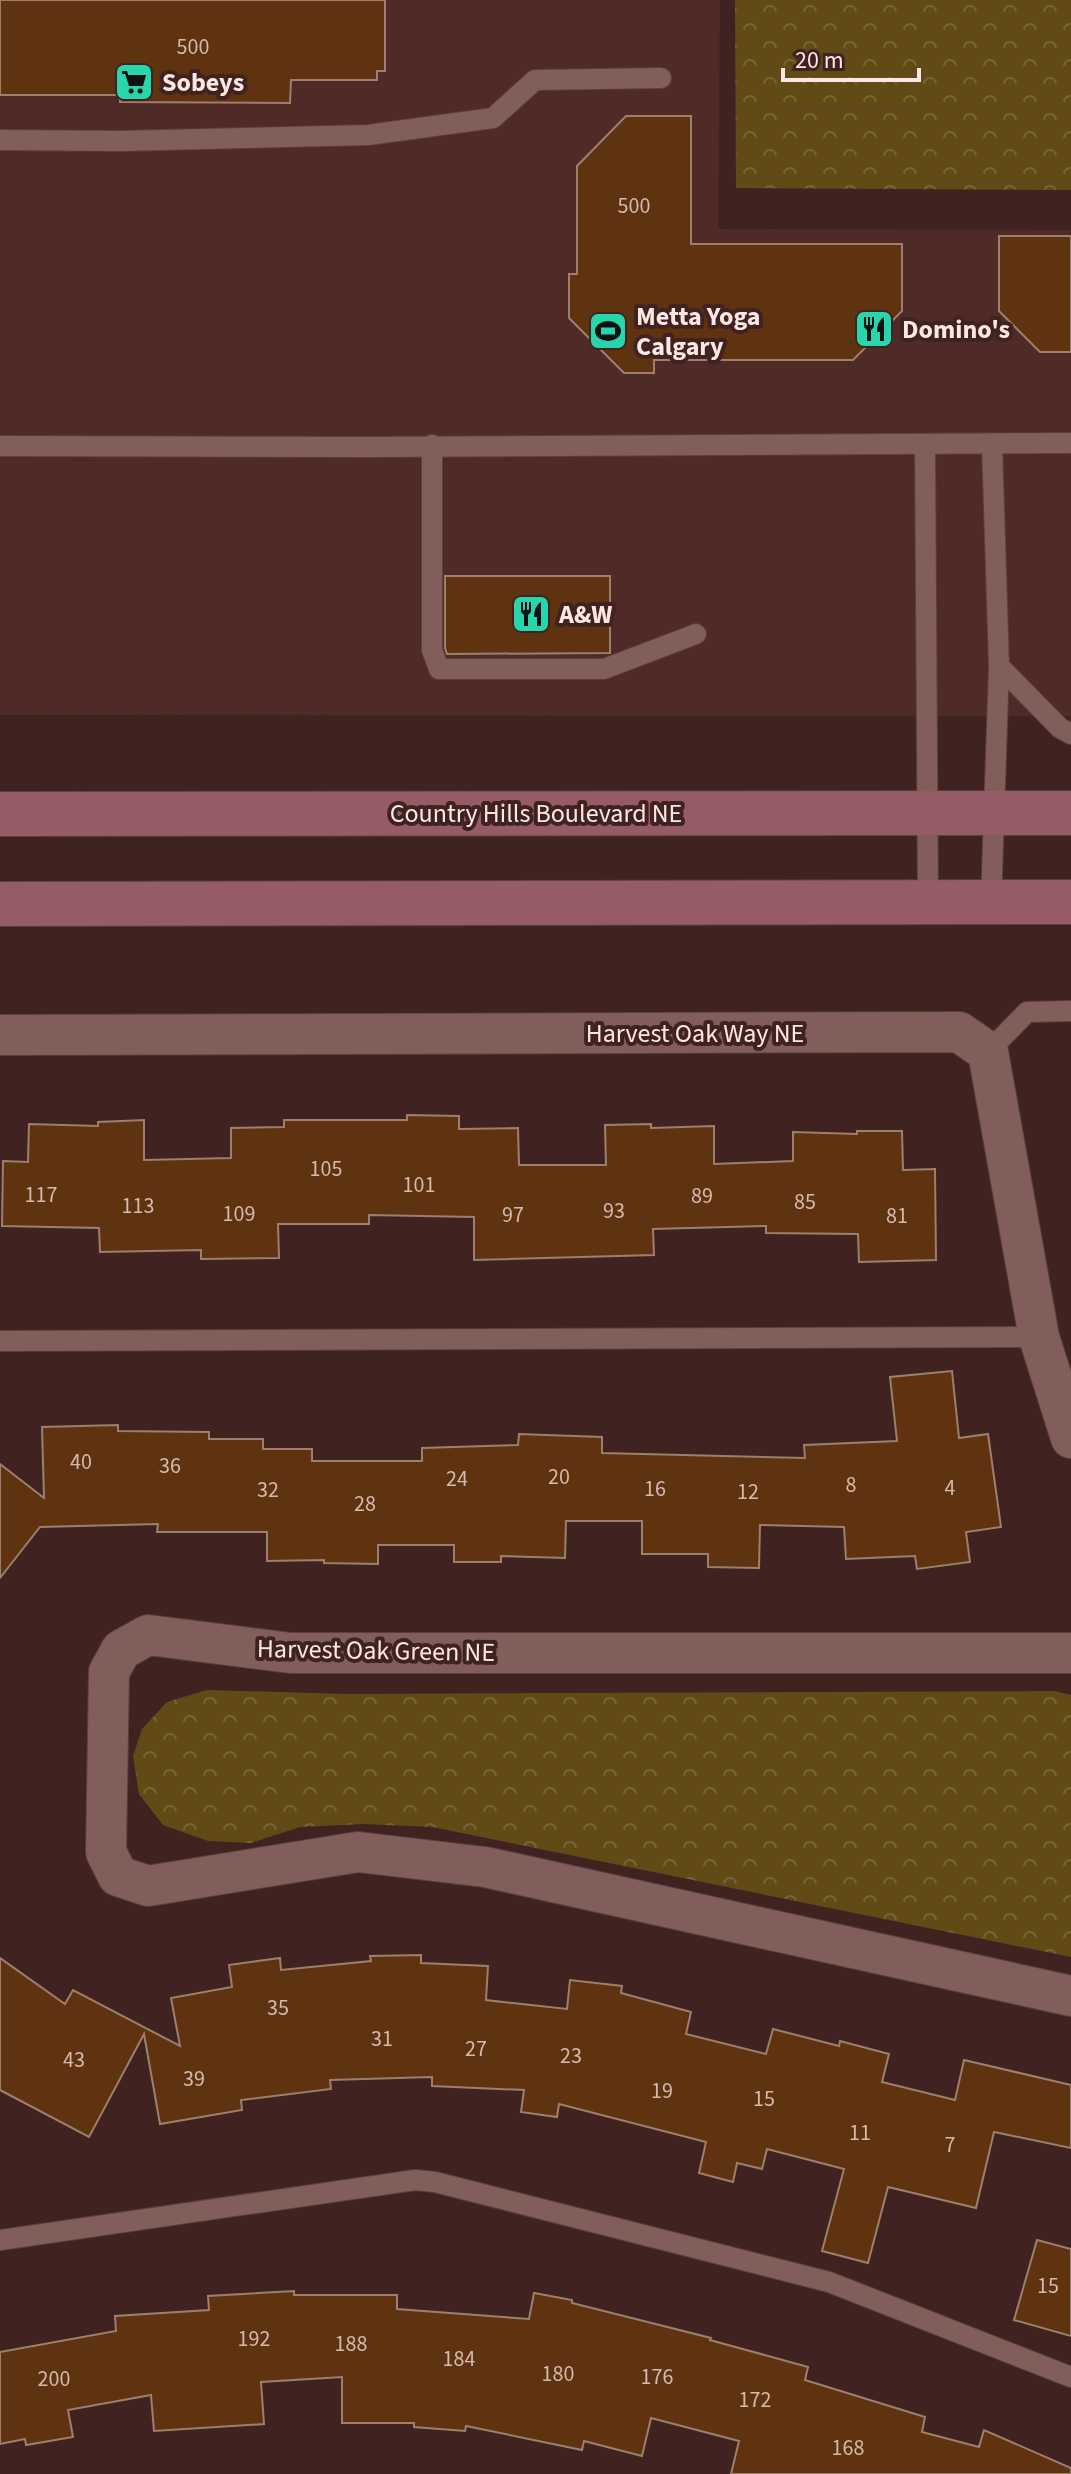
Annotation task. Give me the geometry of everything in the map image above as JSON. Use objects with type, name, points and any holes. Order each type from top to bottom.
[{"type":"main road","name":"Country Hills Boulevard NE","points":[[0,814],[1071,813]]},
{"type":"main road","points":[[0,904],[1071,902]]},
{"type":"street","name":"Harvest Oak Way NE","points":[[0,1035],[959,1032],[988,1052]]},
{"type":"street","points":[[988,1052],[1039,1337],[1071,1438]]},
{"type":"street","name":"Harvest Oak Green NE","points":[[1071,1653],[291,1653],[148,1635],[121,1650],[109,1672],[106,1852],[118,1876],[148,1886],[358,1852],[485,1867],[1071,1996]]},
{"type":"lane","points":[[0,140],[120,141],[368,135],[493,118],[535,80],[661,78]]},
{"type":"lane","points":[[0,446],[1071,443]]},
{"type":"lane","points":[[925,444],[928,904]]},
{"type":"lane","points":[[991,903],[999,666],[992,444]]},
{"type":"lane","points":[[432,445],[432,650],[439,669],[604,669],[696,634]]},
{"type":"lane","points":[[999,666],[1060,728],[1071,734]]},
{"type":"lane","points":[[0,792],[62,813]]},
{"type":"lane","points":[[988,1052],[1027,1012],[1071,1011]]},
{"type":"lane","points":[[0,1341],[1039,1337]]},
{"type":"lane","points":[[0,2240],[415,2180],[435,2182],[829,2282],[1071,2377]]},
{"type":"shaded area","points":[[0,0],[720,0],[718,229],[1071,230],[1071,716],[0,715]]},
{"type":"green space","points":[[735,0],[1071,0],[1071,190],[736,188]]},
{"type":"green space","points":[[207,1690],[346,1694],[1054,1691],[1071,1695],[1071,1957],[432,1827],[363,1824],[300,1827],[251,1843],[208,1841],[163,1825],[139,1794],[133,1756],[142,1729],[167,1702]]},
{"type":"building","points":[[0,0],[385,0],[385,71],[377,71],[377,80],[291,80],[290,103],[120,102],[120,95],[0,95]]},
{"type":"building","points":[[626,116],[691,116],[691,244],[902,244],[902,311],[853,360],[654,360],[654,373],[624,373],[569,318],[569,274],[577,274],[577,166]]},
{"type":"building","points":[[999,236],[1071,236],[1071,352],[1040,352],[999,311]]},
{"type":"building","points":[[445,576],[610,576],[610,653],[447,654]]},
{"type":"building","points":[[407,1115],[459,1116],[459,1129],[518,1128],[519,1165],[606,1165],[605,1125],[651,1124],[651,1128],[714,1126],[714,1164],[793,1161],[793,1132],[857,1134],[857,1131],[902,1131],[903,1170],[935,1169],[936,1260],[859,1262],[858,1234],[766,1233],[766,1226],[653,1229],[654,1255],[474,1260],[474,1217],[369,1215],[369,1224],[278,1224],[279,1258],[201,1259],[201,1250],[100,1252],[99,1228],[2,1226],[3,1161],[28,1162],[29,1124],[98,1126],[98,1122],[144,1120],[144,1160],[231,1158],[231,1128],[284,1127],[284,1120],[407,1120]]},
{"type":"building","points":[[952,1371],[959,1438],[988,1434],[1001,1527],[966,1532],[970,1562],[917,1569],[915,1556],[846,1559],[844,1527],[760,1525],[759,1568],[708,1567],[708,1554],[642,1554],[642,1521],[566,1521],[565,1558],[501,1556],[501,1562],[454,1562],[454,1545],[378,1545],[378,1564],[324,1563],[324,1560],[267,1561],[267,1532],[157,1532],[158,1524],[40,1527],[0,1578],[0,1464],[44,1498],[42,1427],[118,1425],[118,1431],[209,1432],[209,1439],[263,1439],[263,1449],[312,1449],[312,1461],[422,1461],[422,1448],[518,1445],[519,1434],[602,1437],[602,1453],[805,1458],[804,1445],[897,1441],[890,1377]]},
{"type":"building","points":[[421,1955],[421,1963],[488,1966],[486,2000],[567,2009],[570,1980],[622,1986],[621,1993],[691,2012],[686,2034],[766,2054],[773,2029],[839,2046],[840,2041],[889,2054],[882,2082],[955,2100],[964,2060],[1071,2085],[1071,2148],[994,2132],[976,2208],[888,2187],[868,2263],[822,2251],[844,2169],[767,2149],[762,2169],[737,2163],[733,2182],[699,2173],[706,2142],[559,2104],[557,2117],[521,2112],[524,2090],[432,2086],[432,2077],[330,2080],[331,2089],[241,2100],[242,2110],[160,2124],[144,2034],[89,2137],[0,2090],[0,1958],[65,2004],[73,1990],[180,2046],[171,1998],[232,1987],[229,1965],[280,1958],[281,1970],[371,1961],[370,1956]]},
{"type":"building","points":[[1037,2240],[1071,2249],[1071,2336],[1014,2320]]},
{"type":"building","points":[[294,2291],[294,2295],[397,2295],[397,2309],[529,2319],[534,2293],[572,2300],[572,2303],[711,2338],[808,2367],[805,2380],[925,2417],[922,2432],[979,2447],[984,2430],[1071,2468],[1071,2474],[731,2474],[739,2441],[651,2418],[642,2456],[584,2441],[582,2450],[466,2426],[465,2431],[414,2427],[414,2423],[342,2423],[342,2377],[261,2382],[264,2424],[154,2431],[151,2395],[68,2410],[73,2437],[26,2445],[25,2439],[0,2444],[0,2352],[116,2331],[115,2316],[209,2310],[208,2296]]},
{"type":"place","name":"Sobeys","points":[[134,82]]},
{"type":"place","name":"Domino's","points":[[874,329]]},
{"type":"place","name":"Metta Yoga Calgary","points":[[608,331]]},
{"type":"place","name":"A&W","points":[[531,614]]}]
